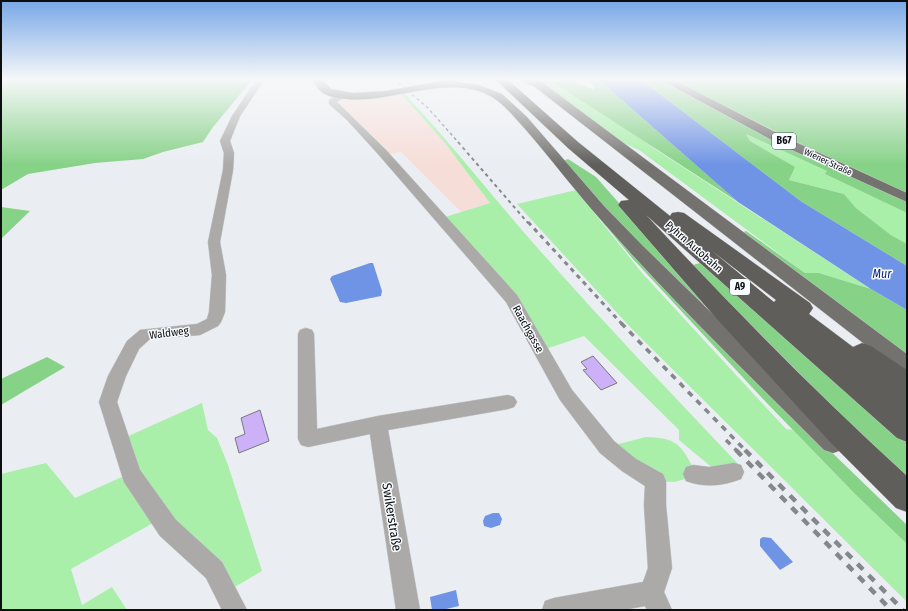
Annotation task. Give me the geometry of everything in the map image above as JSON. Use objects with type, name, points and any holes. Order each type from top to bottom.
[{"type":"highway","name":"Pyhrn Autobahn","points":[[534,108],[573,145],[593,160],[907,430]]},
{"type":"highway","name":"Pyhrn Autobahn","points":[[539,108],[907,404]]},
{"type":"highway","points":[[573,145],[724,313],[840,433],[907,497]]},
{"type":"highway","points":[[674,215],[907,383]]},
{"type":"main road","points":[[513,108],[608,219],[741,355],[907,513]]},
{"type":"main road","points":[[569,108],[907,365]]},
{"type":"main road","name":"Wiener Straße","points":[[719,108],[785,142],[907,198]]},
{"type":"street","name":"Waldweg","points":[[235,610],[214,570],[168,528],[131,475],[108,402],[117,376],[133,345],[146,334],[200,329],[213,322],[217,312],[219,275],[214,242],[228,170],[229,153],[225,141],[227,134],[242,108]]},
{"type":"street","name":"Raachgasse","points":[[338,108],[382,152],[512,299],[566,395],[603,441],[629,465],[656,481],[655,506],[660,568],[655,602],[556,610]]},
{"type":"street","points":[[306,334],[308,438],[378,424],[508,402]]},
{"type":"street","name":"Swikerstraße","points":[[378,424],[408,610]]},
{"type":"street","points":[[693,474],[710,477],[734,472]]},
{"type":"shaded area","points":[[343,108],[413,108],[445,143],[490,203],[461,212],[401,152],[381,156],[366,140],[374,137]]},
{"type":"green space","points":[[1,108],[229,108],[203,142],[163,152],[143,159],[95,163],[28,174],[1,190]]},
{"type":"green space","points":[[413,108],[417,108],[438,130],[560,273],[739,465],[715,470],[679,440],[679,430],[584,336],[546,349],[445,217],[490,203],[445,143]]},
{"type":"green space","points":[[568,108],[594,108],[655,149],[871,289],[819,273],[805,273],[639,150],[619,141]]},
{"type":"green space","points":[[592,108],[630,108],[738,202]]},
{"type":"green space","points":[[678,108],[713,108],[907,201],[907,213],[825,174],[827,171],[746,134],[750,141],[795,167],[789,180],[844,194],[856,208],[891,235],[907,244],[907,266],[802,202]]},
{"type":"green space","points":[[728,108],[907,108],[907,193],[807,147]]},
{"type":"green space","points":[[746,134],[827,171],[825,174],[907,213],[907,244],[891,235],[856,208],[844,194],[789,180],[794,167],[750,141]]},
{"type":"green space","points":[[568,159],[596,177],[709,305],[698,306],[624,230],[563,161]]},
{"type":"green space","points":[[576,190],[642,273],[786,429],[793,430],[855,494],[907,544],[907,602],[631,328],[517,204]]},
{"type":"green space","points":[[576,190],[792,414],[907,525],[907,544],[855,494],[762,398],[633,259]]},
{"type":"green space","points":[[1,207],[30,211],[1,239]]},
{"type":"green space","points":[[746,231],[805,273],[819,273],[871,289],[907,310],[907,357],[741,233]]},
{"type":"green space","points":[[700,263],[907,443],[907,484],[689,266]]},
{"type":"green space","points":[[47,357],[65,367],[1,405],[1,379]]},
{"type":"green space","points":[[202,403],[208,430],[217,438],[228,465],[262,571],[221,595],[206,570],[153,523],[71,569],[82,605],[112,587],[127,610],[1,610],[1,474],[46,463],[75,498],[133,472],[124,438]]},
{"type":"green space","points":[[646,437],[669,440],[684,451],[692,466],[689,478],[674,482],[656,481],[607,447]]},
{"type":"water","name":"Mur","points":[[630,108],[678,108],[802,202],[907,266],[907,310],[871,289],[738,202]]},
{"type":"water","points":[[373,263],[382,291],[381,296],[346,303],[340,302],[330,279],[332,276]]},
{"type":"water","points":[[493,513],[499,513],[502,519],[500,525],[491,528],[484,526],[483,521],[485,516]]},
{"type":"water","points":[[763,537],[771,538],[793,562],[780,570],[760,546],[760,539]]},
{"type":"water","points":[[456,590],[459,606],[442,610],[432,610],[430,597]]},
{"type":"building","points":[[593,356],[617,383],[601,390],[583,370],[587,369],[581,362]]},
{"type":"building","points":[[260,410],[269,441],[239,453],[235,438],[245,434],[241,418]]},
{"type":"railway","points":[[427,108],[459,143]]},
{"type":"railway","points":[[458,142],[528,223]]},
{"type":"railway","points":[[528,222],[622,324]]},
{"type":"railway","points":[[621,323],[746,451]]},
{"type":"railway","points":[[726,440],[736,450]]},
{"type":"railway","points":[[736,450],[891,610]]},
{"type":"railway","points":[[745,450],[903,610]]}]
